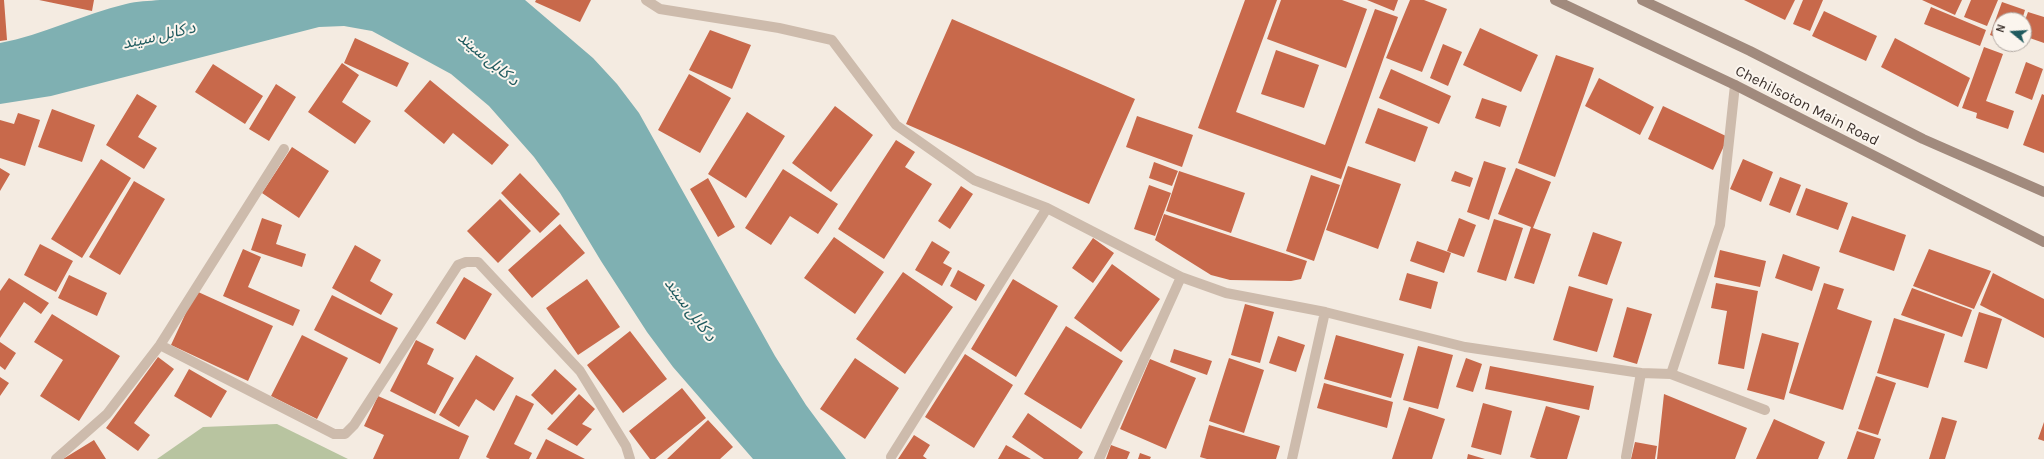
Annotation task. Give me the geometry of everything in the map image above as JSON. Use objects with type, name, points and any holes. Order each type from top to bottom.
[{"type":"main road","name":"Chehilsoton Main Road","points":[[1555,0],[1735,85],[2044,242]]},
{"type":"main road","name":"Chehilsoton Main Road","points":[[1642,0],[1750,51],[1923,139],[2044,192]]},
{"type":"street","points":[[646,0],[660,9],[779,28],[832,40],[896,125],[974,180],[1047,208],[1181,277],[1226,293],[1325,312],[1465,347],[1641,373],[1671,374],[1765,410]]},
{"type":"street","points":[[1671,374],[1720,225],[1735,85]]},
{"type":"street","points":[[56,459],[107,414],[160,345],[284,149]]},
{"type":"street","points":[[891,457],[1047,208]]},
{"type":"street","points":[[160,345],[334,434],[345,434],[354,425],[458,265],[466,262],[478,262],[580,370],[626,446],[630,459]]},
{"type":"street","points":[[1099,459],[1181,277]]},
{"type":"street","points":[[1292,459],[1325,312]]},
{"type":"street","points":[[1626,457],[1641,373]]},
{"type":"green space","points":[[277,424],[348,459],[157,459],[203,427]]},
{"type":"water","name":"د کابل سيند","points":[[160,0],[525,0],[593,58],[617,84],[639,113],[775,356],[806,405],[846,459],[753,459],[673,367],[647,332],[601,261],[560,193],[534,157],[489,106],[451,74],[372,31],[344,26],[319,27],[51,96],[0,104],[0,43],[32,35],[110,8],[134,2]]},
{"type":"building","points":[[0,0],[4,0],[7,40],[0,41]]},
{"type":"building","points":[[39,0],[94,0],[92,11]]},
{"type":"building","points":[[536,0],[591,0],[580,22],[535,2]]},
{"type":"building","points":[[1245,0],[1277,0],[1236,112],[1325,145],[1375,9],[1398,17],[1341,179],[1198,128]]},
{"type":"building","points":[[1281,0],[1342,0],[1367,9],[1346,68],[1267,39]]},
{"type":"building","points":[[1367,0],[1398,0],[1394,11]]},
{"type":"building","points":[[1410,0],[1424,0],[1447,9],[1422,72],[1386,58]]},
{"type":"building","points":[[1744,0],[1795,0],[1785,20]]},
{"type":"building","points":[[1803,0],[1823,0],[1810,31],[1793,24]]},
{"type":"building","points":[[1922,0],[1962,0],[1955,15]]},
{"type":"building","points":[[1971,0],[1998,0],[1987,26],[1964,17]]},
{"type":"building","points":[[2002,2],[2025,10],[2024,12],[1998,12]]},
{"type":"building","points":[[1931,7],[1986,30],[1980,46],[1924,24]]},
{"type":"building","points":[[1824,11],[1877,36],[1866,61],[1812,36]]},
{"type":"building","points":[[2032,13],[2044,17],[2044,43],[2032,39]]},
{"type":"building","points":[[952,19],[1135,99],[1089,204],[906,124]]},
{"type":"building","points":[[1480,28],[1538,55],[1521,92],[1463,65]]},
{"type":"building","points":[[710,30],[751,45],[732,89],[689,70]]},
{"type":"building","points":[[355,38],[409,63],[397,87],[344,63]]},
{"type":"building","points":[[1895,38],[1970,78],[1958,107],[1881,67]]},
{"type":"building","points":[[1443,44],[1462,52],[1448,86],[1430,78]]},
{"type":"building","points":[[1984,47],[1992,50],[1992,52],[2003,54],[1986,101],[2014,111],[2008,129],[1976,118],[1977,113],[1962,108]]},
{"type":"building","points":[[1276,50],[1319,65],[1304,108],[1261,94]]},
{"type":"building","points":[[1556,55],[1594,68],[1555,177],[1518,163]]},
{"type":"building","points":[[2026,62],[2043,69],[2032,100],[2015,93]]},
{"type":"building","points":[[342,63],[359,75],[342,102],[371,121],[355,144],[308,112]]},
{"type":"building","points":[[213,64],[263,96],[245,124],[195,92]]},
{"type":"building","points":[[1391,69],[1451,96],[1439,124],[1379,98]]},
{"type":"building","points":[[689,74],[731,98],[700,153],[658,130]]},
{"type":"building","points":[[1599,78],[1654,107],[1640,135],[1585,106]]},
{"type":"building","points":[[430,80],[509,145],[492,165],[453,133],[444,144],[404,111]]},
{"type":"building","points":[[276,84],[296,97],[269,141],[249,129]]},
{"type":"building","points":[[137,94],[157,106],[138,137],[157,148],[144,169],[106,145]]},
{"type":"building","points":[[2042,94],[2044,95],[2044,153],[2023,145]]},
{"type":"building","points":[[1482,98],[1507,106],[1500,127],[1475,118]]},
{"type":"building","points":[[835,106],[873,135],[831,192],[792,163]]},
{"type":"building","points":[[1663,106],[1728,137],[1713,170],[1648,139]]},
{"type":"building","points":[[1378,108],[1428,127],[1415,162],[1365,143]]},
{"type":"building","points":[[52,109],[95,125],[82,162],[38,147]]},
{"type":"building","points":[[747,112],[785,136],[746,198],[708,174]]},
{"type":"building","points":[[18,113],[40,120],[25,166],[0,158],[0,120],[14,124]]},
{"type":"building","points":[[1137,116],[1193,135],[1182,167],[1126,147]]},
{"type":"building","points":[[896,140],[915,152],[905,167],[932,184],[884,259],[838,229]]},
{"type":"building","points":[[292,147],[329,171],[299,218],[262,193]]},
{"type":"building","points":[[101,159],[131,178],[82,258],[51,239]]},
{"type":"building","points":[[1743,159],[1773,172],[1761,202],[1730,189]]},
{"type":"building","points":[[1484,161],[1506,168],[1489,220],[1467,212]]},
{"type":"building","points":[[1154,162],[1178,171],[1172,186],[1149,178]]},
{"type":"building","points":[[1348,166],[1401,184],[1378,249],[1326,230]]},
{"type":"building","points":[[0,168],[10,174],[0,191]]},
{"type":"building","points":[[1516,168],[1551,182],[1533,228],[1551,234],[1534,284],[1514,278],[1531,227],[1498,214]]},
{"type":"building","points":[[783,169],[838,204],[818,234],[790,216],[771,245],[745,228]]},
{"type":"building","points":[[1179,171],[1245,193],[1231,233],[1166,211]]},
{"type":"building","points":[[1455,171],[1473,178],[1470,187],[1451,181]]},
{"type":"building","points":[[520,173],[560,214],[540,233],[501,193]]},
{"type":"building","points":[[1311,175],[1340,185],[1314,261],[1286,251]]},
{"type":"building","points":[[1780,177],[1801,185],[1790,213],[1769,205]]},
{"type":"building","points":[[708,178],[735,227],[718,237],[690,189]]},
{"type":"building","points":[[134,181],[165,199],[120,275],[89,257]]},
{"type":"building","points":[[1149,185],[1171,193],[1155,236],[1134,229]]},
{"type":"building","points":[[961,186],[973,194],[950,229],[938,221]]},
{"type":"building","points":[[1806,188],[1848,203],[1838,230],[1796,215]]},
{"type":"building","points":[[500,199],[531,231],[498,263],[467,231]]},
{"type":"building","points":[[1164,214],[1307,261],[1301,279],[1291,281],[1230,280],[1211,275],[1155,240]]},
{"type":"building","points":[[1852,216],[1906,235],[1894,271],[1839,252]]},
{"type":"building","points":[[262,218],[282,225],[276,244],[306,254],[302,267],[251,250]]},
{"type":"building","points":[[1459,218],[1476,225],[1464,257],[1447,251]]},
{"type":"building","points":[[1494,219],[1523,228],[1506,281],[1477,272]]},
{"type":"building","points":[[560,224],[585,253],[532,298],[508,270]]},
{"type":"building","points":[[1593,232],[1622,242],[1607,285],[1578,276]]},
{"type":"building","points":[[834,237],[884,272],[855,314],[804,278]]},
{"type":"building","points":[[1093,238],[1114,253],[1093,283],[1072,268]]},
{"type":"building","points":[[932,241],[950,252],[943,263],[952,268],[942,286],[915,270]]},
{"type":"building","points":[[1417,241],[1451,253],[1444,273],[1410,261]]},
{"type":"building","points":[[40,244],[73,261],[56,292],[24,275]]},
{"type":"building","points":[[355,245],[381,260],[370,281],[393,294],[381,315],[332,288]]},
{"type":"building","points":[[243,249],[261,257],[248,287],[300,310],[293,326],[223,296]]},
{"type":"building","points":[[1929,249],[1991,271],[1974,309],[1913,286]]},
{"type":"building","points":[[1720,250],[1766,261],[1760,287],[1714,277]]},
{"type":"building","points":[[1783,254],[1820,267],[1812,291],[1775,278]]},
{"type":"building","points":[[1112,264],[1160,299],[1121,352],[1074,318]]},
{"type":"building","points":[[958,270],[985,285],[976,301],[950,286]]},
{"type":"building","points":[[903,272],[953,307],[905,374],[856,339]]},
{"type":"building","points":[[1407,273],[1438,282],[1431,309],[1399,300]]},
{"type":"building","points":[[1993,273],[2044,299],[2044,338],[1980,305]]},
{"type":"building","points":[[69,275],[107,293],[97,316],[58,298]]},
{"type":"building","points":[[464,277],[492,294],[465,340],[436,323]]},
{"type":"building","points":[[9,278],[49,303],[41,314],[24,302],[0,338],[0,291]]},
{"type":"building","points":[[587,279],[620,327],[578,355],[546,308]]},
{"type":"building","points":[[1013,279],[1058,306],[1016,377],[971,349]]},
{"type":"building","points":[[1716,283],[1758,291],[1744,369],[1718,364],[1727,311],[1711,308]]},
{"type":"building","points":[[1824,283],[1844,289],[1837,309],[1872,321],[1843,410],[1789,393]]},
{"type":"building","points":[[1569,286],[1613,299],[1597,352],[1553,340]]},
{"type":"building","points":[[1912,288],[1972,310],[1962,337],[1901,315]]},
{"type":"building","points":[[196,291],[273,326],[248,381],[171,345]]},
{"type":"building","points":[[332,295],[398,328],[380,364],[314,330]]},
{"type":"building","points":[[1245,304],[1274,312],[1260,363],[1231,355]]},
{"type":"building","points":[[1627,307],[1652,314],[1637,364],[1613,357]]},
{"type":"building","points":[[1979,312],[2002,319],[1987,369],[1964,362]]},
{"type":"building","points":[[52,314],[120,356],[79,421],[40,396],[63,360],[34,342]]},
{"type":"building","points":[[1894,318],[1945,334],[1928,388],[1877,373]]},
{"type":"building","points":[[1066,326],[1123,361],[1081,429],[1024,394]]},
{"type":"building","points":[[630,331],[667,379],[623,413],[587,365]]},
{"type":"building","points":[[1762,333],[1799,343],[1784,400],[1747,390]]},
{"type":"building","points":[[302,335],[348,358],[317,419],[271,396]]},
{"type":"building","points":[[1336,335],[1404,354],[1391,398],[1324,379]]},
{"type":"building","points":[[1278,336],[1305,345],[1296,372],[1269,363]]},
{"type":"building","points":[[416,340],[434,349],[427,364],[454,378],[435,414],[390,391]]},
{"type":"building","points":[[0,342],[16,353],[5,370],[0,366]]},
{"type":"building","points":[[1418,346],[1453,355],[1438,409],[1403,400]]},
{"type":"building","points":[[1174,349],[1212,361],[1207,375],[1170,362]]},
{"type":"building","points":[[965,354],[1013,385],[974,448],[925,417]]},
{"type":"building","points":[[476,355],[514,378],[494,411],[476,399],[459,427],[439,415]]},
{"type":"building","points":[[158,357],[174,369],[134,423],[150,435],[138,451],[106,428]]},
{"type":"building","points":[[855,358],[899,388],[865,439],[820,409]]},
{"type":"building","points":[[1229,358],[1264,370],[1244,433],[1209,421]]},
{"type":"building","points":[[1466,358],[1482,364],[1473,392],[1456,387]]},
{"type":"building","points":[[1150,359],[1196,378],[1166,449],[1120,429]]},
{"type":"building","points":[[1490,366],[1594,386],[1589,410],[1485,389]]},
{"type":"building","points":[[189,369],[227,391],[211,418],[174,396]]},
{"type":"building","points":[[555,369],[577,389],[552,415],[531,395]]},
{"type":"building","points":[[1876,376],[1896,383],[1878,435],[1858,429]]},
{"type":"building","points":[[0,377],[9,383],[0,396]]},
{"type":"building","points":[[1324,383],[1393,402],[1387,428],[1317,408]]},
{"type":"building","points":[[682,388],[706,418],[655,459],[650,459],[629,431]]},
{"type":"building","points":[[579,394],[595,409],[582,424],[592,429],[577,446],[547,429]]},
{"type":"building","points":[[1664,394],[1747,428],[1735,459],[1657,459]]},
{"type":"building","points":[[516,395],[534,404],[514,444],[532,453],[529,459],[490,459],[486,457]]},
{"type":"building","points":[[378,396],[469,436],[459,459],[373,459],[384,435],[364,426]]},
{"type":"building","points":[[1483,403],[1512,411],[1501,455],[1471,447]]},
{"type":"building","points":[[1546,406],[1580,416],[1567,459],[1537,459],[1530,457]]},
{"type":"building","points":[[1409,407],[1445,419],[1432,459],[1392,459]]},
{"type":"building","points":[[1028,413],[1083,452],[1078,459],[1044,459],[1012,437]]},
{"type":"building","points":[[1942,417],[1957,421],[1945,459],[1929,459]]},
{"type":"building","points":[[1774,419],[1825,442],[1818,459],[1756,459]]},
{"type":"building","points":[[708,420],[733,447],[720,459],[667,459]]},
{"type":"building","points":[[2044,422],[2044,441],[2038,439]]},
{"type":"building","points":[[1209,425],[1280,446],[1276,459],[1207,459],[1200,457]]},
{"type":"building","points":[[1857,431],[1881,439],[1874,459],[1847,459]]},
{"type":"building","points":[[914,435],[930,445],[923,456],[927,459],[898,459]]},
{"type":"building","points":[[546,439],[585,459],[536,459]]},
{"type":"building","points":[[94,440],[106,459],[63,459]]},
{"type":"building","points":[[1635,442],[1657,446],[1655,459],[1631,459]]},
{"type":"building","points":[[1006,445],[1031,459],[998,459]]},
{"type":"building","points":[[1111,445],[1130,452],[1127,459],[1106,459]]},
{"type":"building","points":[[1140,453],[1151,457],[1150,459],[1138,459]]},
{"type":"building","points":[[1468,454],[1485,459],[1467,459]]}]
